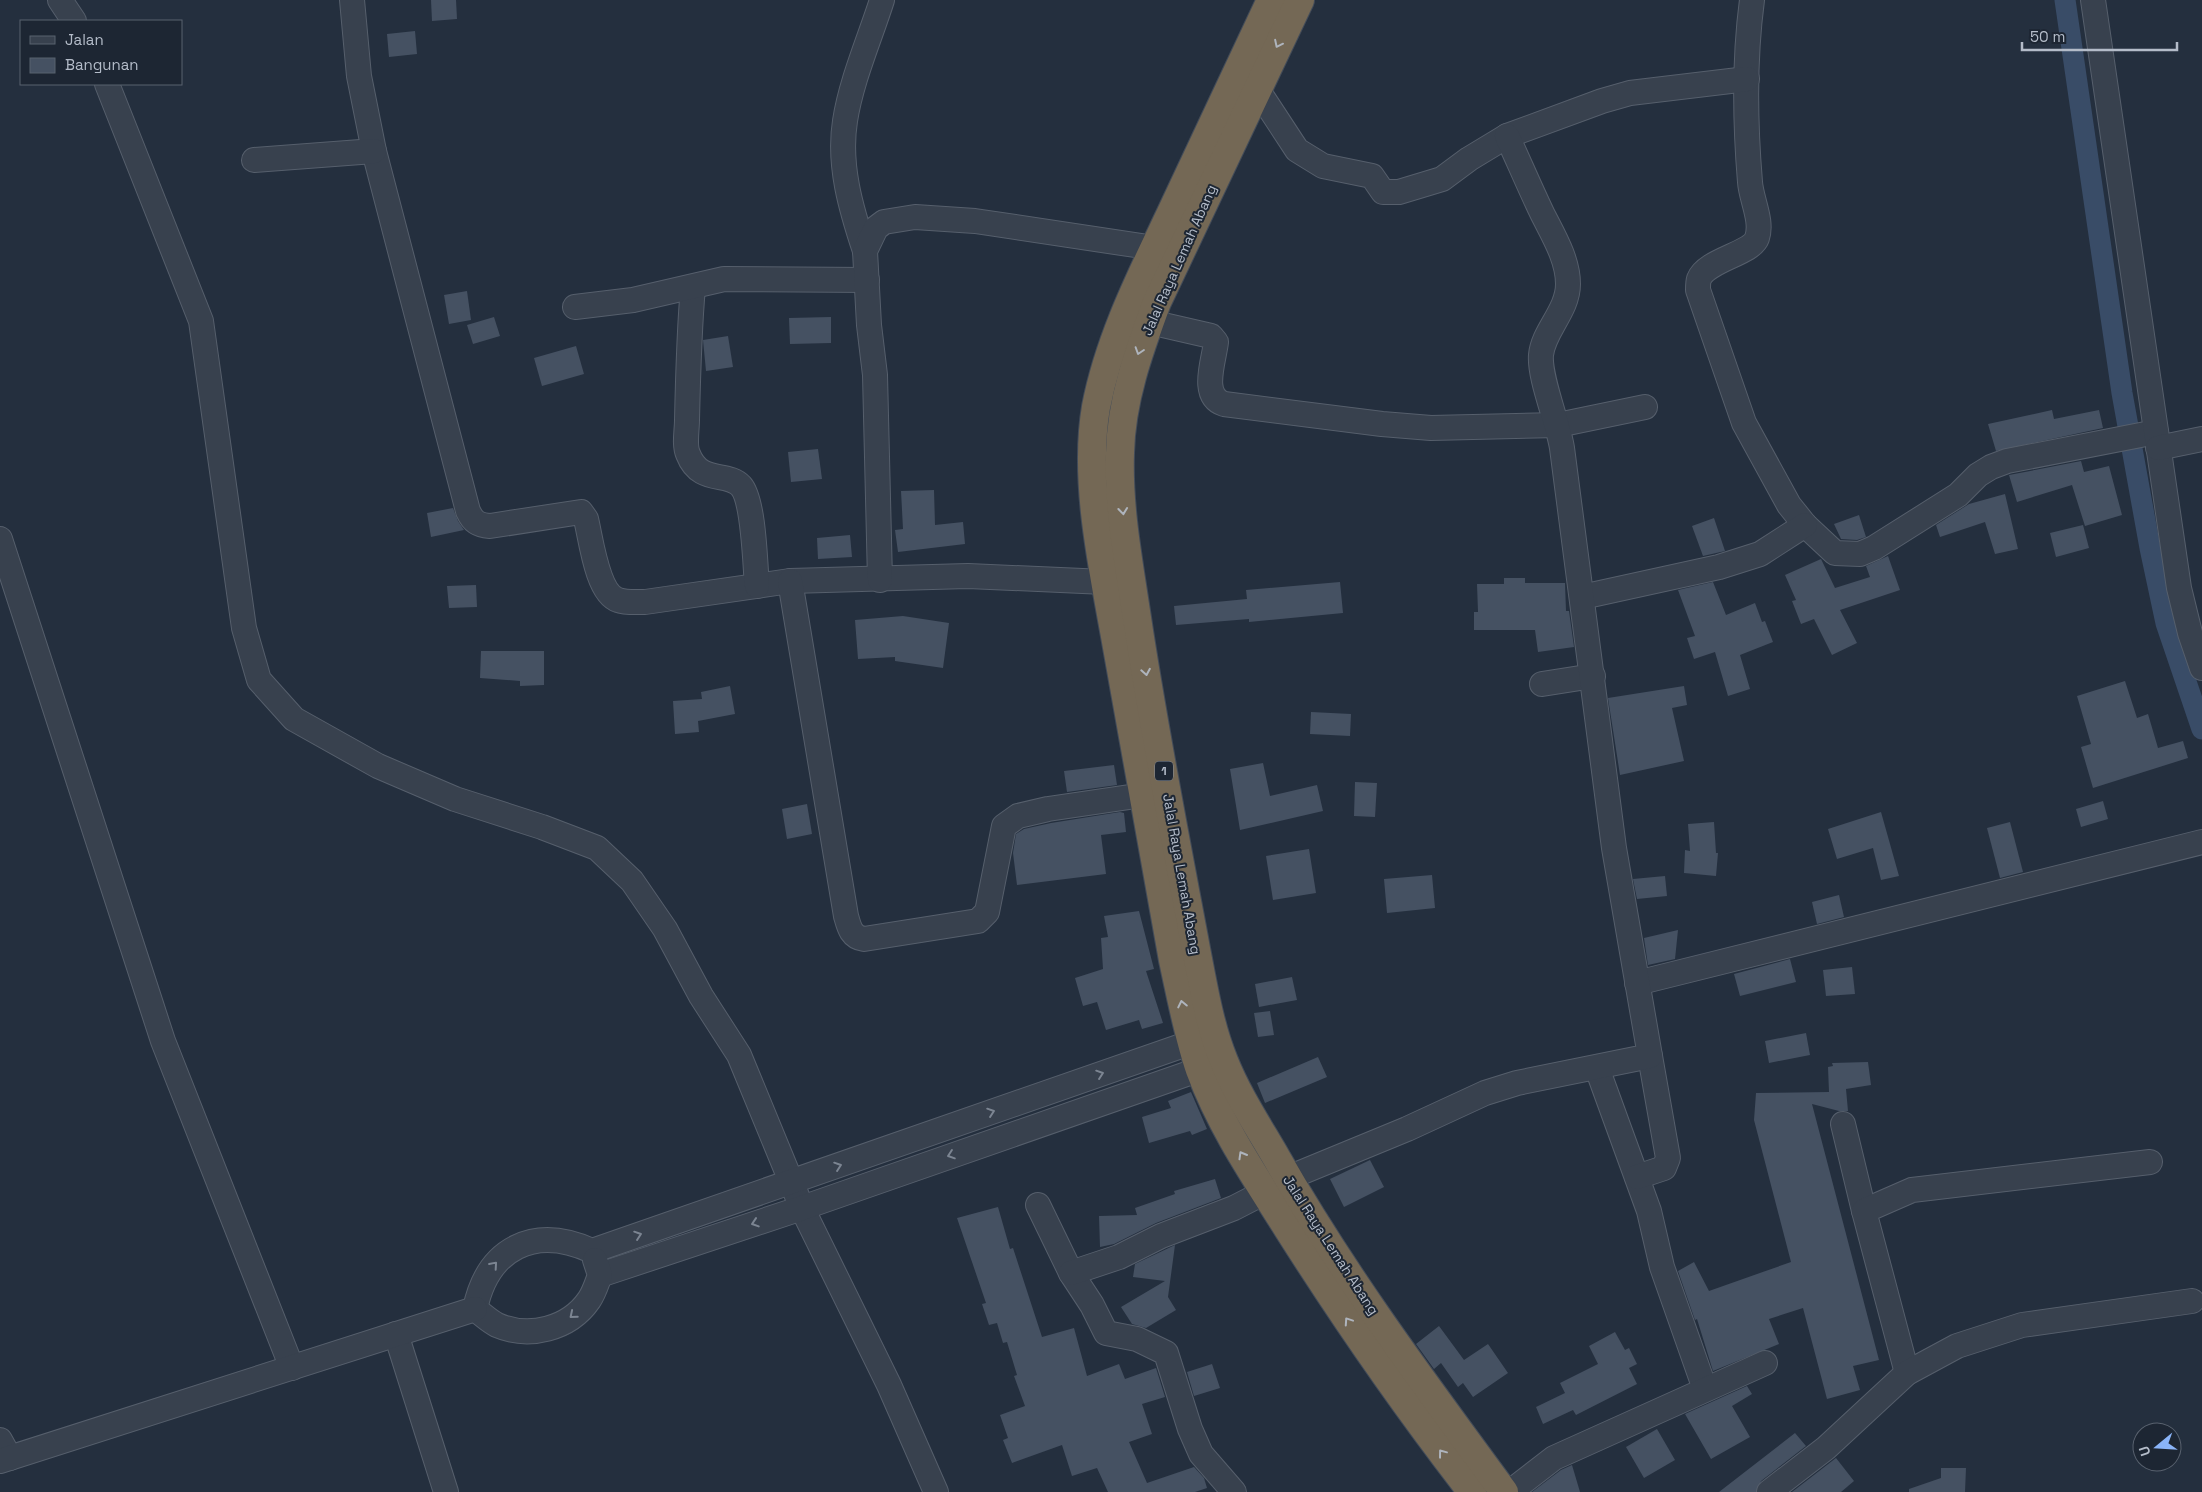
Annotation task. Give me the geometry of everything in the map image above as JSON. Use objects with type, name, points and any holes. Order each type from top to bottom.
[{"type":"highway","name":"Jalal Raya Lemah Abang","points":[[1271,0],[1154,248],[1104,369],[1096,410],[1092,448],[1094,496],[1105,582],[1173,960],[1204,1038],[1226,1126],[1265,1192],[1345,1318],[1472,1492]]},
{"type":"highway","name":"Jalal Raya Lemah Abang","points":[[1204,1038],[1206,1004],[1145,665],[1122,508],[1120,452],[1125,407],[1138,354],[1150,322],[1300,0]]},
{"type":"highway","name":"Jalal Raya Lemah Abang","points":[[1212,1065],[1288,1178],[1336,1258],[1398,1347],[1504,1492]]},
{"type":"street","points":[[60,0],[73,20]]},
{"type":"street","points":[[352,0],[360,76],[374,151],[471,519],[476,523],[490,526],[581,512],[586,519],[602,582],[609,594],[616,600],[625,602],[644,602],[790,581],[880,580],[968,576],[1105,582]]},
{"type":"street","points":[[880,580],[875,375],[869,325],[865,251],[848,194],[843,141],[848,106],[882,0]]},
{"type":"street","points":[[1752,0],[1747,80],[1750,184],[1758,226],[1757,238],[1749,247],[1705,270],[1699,279],[1698,290],[1744,423],[1789,505],[1805,525],[1835,553],[1860,554],[1874,548],[1958,495],[1978,475],[1991,467],[2007,461],[2114,439],[2202,439]]},
{"type":"street","points":[[2094,0],[2151,438],[2179,588],[2190,634],[2202,668]]},
{"type":"street","points":[[1257,89],[1297,150],[1323,166],[1372,176],[1382,192],[1399,192],[1442,179],[1469,159],[1507,136],[1630,93],[1747,80]]},
{"type":"street","points":[[107,85],[202,321],[244,628],[259,680],[294,720],[378,766],[456,799],[542,827],[597,848],[632,881],[665,929],[701,996],[739,1055],[802,1208],[889,1385],[936,1492]]},
{"type":"street","points":[[1507,136],[1557,240],[1565,266],[1568,285],[1565,300],[1543,345],[1541,356],[1543,374],[1558,425],[1593,676],[1614,848],[1668,1158],[1664,1168],[1636,1177]]},
{"type":"street","points":[[254,160],[374,151]]},
{"type":"street","points":[[865,251],[878,226],[891,220],[915,217],[1000,225],[1154,248]]},
{"type":"street","points":[[575,307],[633,300],[724,279],[867,280]]},
{"type":"street","points":[[693,286],[688,359],[687,452],[696,467],[706,474],[739,484],[746,493],[750,508],[757,586]]},
{"type":"street","points":[[1150,322],[1211,336],[1216,342],[1210,389],[1213,398],[1224,404],[1382,424],[1431,428],[1558,425],[1645,407]]},
{"type":"street","points":[[1582,597],[1719,567],[1760,554],[1805,525]]},
{"type":"street","points":[[0,539],[163,1041],[292,1368]]},
{"type":"street","points":[[790,581],[846,916],[851,932],[858,938],[864,939],[978,921],[987,912],[1004,826],[1010,820],[1018,816],[1048,809],[1143,795]]},
{"type":"street","points":[[1542,684],[1593,676]]},
{"type":"street","points":[[1637,983],[2202,842]]},
{"type":"street","points":[[475,1309],[479,1290],[488,1272],[501,1258],[517,1247],[536,1240],[555,1239],[574,1243],[592,1251],[1204,1038]]},
{"type":"street","points":[[1288,1178],[1406,1129],[1485,1093],[1517,1083],[1650,1056]]},
{"type":"street","points":[[600,1275],[802,1208],[1212,1065]]},
{"type":"street","points":[[1597,1068],[1649,1211],[1662,1267],[1705,1389]]},
{"type":"street","points":[[1843,1124],[1907,1373]]},
{"type":"street","points":[[1864,1211],[1912,1190],[2150,1162]]},
{"type":"street","points":[[1071,1273],[1119,1257],[1161,1236],[1234,1208],[1265,1192]]},
{"type":"street","points":[[1038,1205],[1071,1273],[1092,1305],[1106,1333],[1136,1339],[1166,1354],[1190,1428],[1201,1454],[1234,1492]]},
{"type":"street","points":[[475,1309],[496,1324],[521,1332],[548,1330],[571,1318],[590,1300],[600,1275],[592,1251]]},
{"type":"street","points":[[1769,1492],[1826,1448],[1907,1373],[1957,1346],[2022,1325],[2192,1301]]},
{"type":"street","points":[[3,1453],[292,1368],[475,1309]]},
{"type":"street","points":[[396,1334],[446,1492]]},
{"type":"street","points":[[1510,1492],[1554,1458],[1764,1363]]},
{"type":"building","points":[[431,0],[456,0],[457,19],[432,21]]},
{"type":"building","points":[[415,31],[417,54],[389,57],[387,34]]},
{"type":"building","points":[[467,291],[471,320],[449,324],[444,295]]},
{"type":"building","points":[[494,317],[500,336],[473,344],[467,325]]},
{"type":"building","points":[[831,317],[831,343],[790,344],[789,318]]},
{"type":"building","points":[[728,336],[733,367],[706,371],[703,340]]},
{"type":"building","points":[[576,346],[584,374],[542,386],[534,358]]},
{"type":"building","points":[[2052,410],[2054,419],[2099,410],[2103,428],[1996,451],[1988,424]]},
{"type":"building","points":[[818,449],[822,479],[791,482],[788,452]]},
{"type":"building","points":[[2081,461],[2084,472],[2109,466],[2122,515],[2085,526],[2072,485],[2017,502],[2009,475]]},
{"type":"building","points":[[934,490],[935,525],[963,522],[965,544],[898,552],[895,530],[903,529],[901,491]]},
{"type":"building","points":[[2005,494],[2018,549],[1995,554],[1985,522],[1940,537],[1936,525],[1969,504]]},
{"type":"building","points":[[453,508],[464,530],[431,537],[427,513]]},
{"type":"building","points":[[1859,515],[1866,537],[1857,540],[1841,539],[1834,524]]},
{"type":"building","points":[[1714,518],[1725,551],[1703,556],[1692,526]]},
{"type":"building","points":[[2083,525],[2089,548],[2056,557],[2050,533]]},
{"type":"building","points":[[850,535],[852,557],[818,559],[817,538]]},
{"type":"building","points":[[1888,556],[1900,590],[1840,610],[1857,643],[1832,655],[1814,619],[1801,624],[1792,601],[1796,600],[1785,575],[1821,559],[1835,588],[1870,577],[1866,566]]},
{"type":"building","points":[[1504,578],[1525,578],[1525,583],[1565,583],[1566,611],[1569,611],[1574,647],[1538,652],[1535,630],[1474,630],[1474,612],[1478,612],[1477,584],[1504,584]]},
{"type":"building","points":[[1340,582],[1343,613],[1249,622],[1249,619],[1176,625],[1174,606],[1247,599],[1246,590]]},
{"type":"building","points":[[1713,582],[1726,615],[1755,603],[1762,622],[1765,621],[1773,642],[1740,655],[1750,689],[1728,696],[1715,652],[1694,659],[1687,638],[1695,636],[1678,590]]},
{"type":"building","points":[[476,585],[477,607],[449,608],[447,586]]},
{"type":"building","points":[[903,616],[949,623],[943,668],[895,661],[895,657],[858,659],[855,620]]},
{"type":"building","points":[[481,651],[544,651],[544,685],[520,686],[520,681],[480,678]]},
{"type":"building","points":[[2125,681],[2137,718],[2148,714],[2158,748],[2183,741],[2188,758],[2093,788],[2081,747],[2091,744],[2077,696]]},
{"type":"building","points":[[730,686],[735,714],[698,721],[699,732],[675,734],[673,701],[702,699],[701,692]]},
{"type":"building","points":[[1684,686],[1687,705],[1672,708],[1684,761],[1620,775],[1608,698]]},
{"type":"building","points":[[1311,712],[1351,714],[1350,736],[1310,734]]},
{"type":"building","points":[[1263,763],[1270,796],[1317,785],[1323,811],[1240,830],[1230,769]]},
{"type":"building","points":[[1114,765],[1117,785],[1067,792],[1064,771]]},
{"type":"building","points":[[1355,782],[1377,783],[1375,817],[1354,816]]},
{"type":"building","points":[[2103,801],[2108,819],[2081,827],[2076,809]]},
{"type":"building","points":[[807,804],[812,834],[787,839],[782,809]]},
{"type":"building","points":[[1120,812],[1124,813],[1126,832],[1101,835],[1106,874],[1017,885],[1013,853],[1016,834],[1024,829],[1051,823]]},
{"type":"building","points":[[1881,812],[1899,876],[1881,880],[1873,848],[1837,859],[1828,829]]},
{"type":"building","points":[[1714,822],[1716,853],[1718,853],[1716,876],[1684,873],[1685,850],[1690,851],[1688,824]]},
{"type":"building","points":[[2010,822],[2023,872],[2000,878],[1987,828]]},
{"type":"building","points":[[1309,849],[1316,893],[1273,900],[1266,856]]},
{"type":"building","points":[[1432,875],[1435,908],[1387,913],[1384,879]]},
{"type":"building","points":[[1665,876],[1667,896],[1637,899],[1633,879]]},
{"type":"building","points":[[1839,895],[1844,917],[1817,924],[1812,902]]},
{"type":"building","points":[[1139,911],[1154,969],[1146,971],[1163,1023],[1142,1029],[1139,1020],[1106,1030],[1097,1002],[1083,1006],[1075,978],[1103,969],[1101,938],[1108,937],[1104,916]]},
{"type":"building","points":[[1678,930],[1675,959],[1648,965],[1644,938]]},
{"type":"building","points":[[1790,959],[1796,982],[1740,996],[1734,974]]},
{"type":"building","points":[[1852,967],[1855,994],[1826,996],[1823,970]]},
{"type":"building","points":[[1292,977],[1297,1000],[1259,1007],[1255,984]]},
{"type":"building","points":[[1270,1011],[1274,1035],[1258,1037],[1254,1013]]},
{"type":"building","points":[[1806,1033],[1810,1055],[1769,1063],[1765,1041]]},
{"type":"building","points":[[1318,1057],[1327,1077],[1265,1103],[1257,1083]]},
{"type":"building","points":[[1868,1062],[1871,1085],[1846,1089],[1848,1111],[1839,1111],[1812,1104],[1879,1360],[1853,1366],[1860,1390],[1827,1399],[1803,1308],[1769,1319],[1779,1344],[1713,1371],[1697,1319],[1695,1320],[1678,1271],[1694,1262],[1709,1291],[1791,1262],[1754,1120],[1756,1093],[1829,1092],[1828,1067],[1833,1066],[1832,1063]]},
{"type":"building","points":[[1191,1092],[1207,1129],[1192,1135],[1190,1131],[1149,1143],[1142,1117],[1171,1108],[1168,1101]]},
{"type":"building","points":[[1370,1160],[1384,1187],[1344,1207],[1330,1179]]},
{"type":"building","points":[[1215,1179],[1221,1198],[1156,1223],[1114,1244],[1100,1247],[1099,1216],[1137,1215],[1135,1208],[1175,1194],[1174,1191]]},
{"type":"building","points":[[998,1207],[1010,1249],[1013,1248],[1042,1337],[1074,1328],[1087,1376],[1119,1364],[1125,1379],[1156,1368],[1165,1397],[1142,1404],[1152,1434],[1129,1442],[1147,1483],[1194,1467],[1204,1478],[1207,1488],[1195,1492],[1108,1492],[1097,1468],[1072,1476],[1062,1445],[1012,1463],[1003,1440],[1008,1438],[1000,1415],[1025,1406],[1014,1376],[1017,1375],[1007,1342],[1003,1343],[997,1323],[989,1325],[982,1304],[986,1303],[957,1218]]},
{"type":"building","points":[[1175,1245],[1168,1297],[1176,1310],[1146,1328],[1132,1324],[1121,1307],[1165,1281],[1133,1277],[1135,1264]]},
{"type":"building","points":[[1439,1326],[1464,1360],[1488,1344],[1508,1373],[1473,1397],[1463,1383],[1458,1387],[1441,1363],[1434,1369],[1416,1344]]},
{"type":"building","points":[[1615,1332],[1625,1350],[1629,1348],[1637,1364],[1629,1368],[1637,1384],[1576,1415],[1573,1410],[1543,1424],[1536,1407],[1565,1393],[1560,1383],[1598,1364],[1589,1346]]},
{"type":"building","points":[[1212,1364],[1220,1388],[1194,1396],[1187,1372]]},
{"type":"building","points":[[1747,1386],[1752,1394],[1732,1406],[1750,1437],[1711,1459],[1685,1414]]},
{"type":"building","points":[[1657,1429],[1675,1460],[1644,1478],[1626,1447]]},
{"type":"building","points":[[1795,1433],[1806,1446],[1761,1481],[1756,1492],[1719,1492]]},
{"type":"building","points":[[1836,1458],[1854,1481],[1841,1492],[1792,1492]]},
{"type":"building","points":[[1572,1465],[1580,1492],[1532,1492],[1561,1470]]},
{"type":"building","points":[[1941,1468],[1966,1468],[1965,1492],[1909,1492],[1909,1489],[1941,1478]]},
{"type":"waterway","points":[[2065,0],[2122,393],[2150,548],[2166,623],[2202,729]]}]
